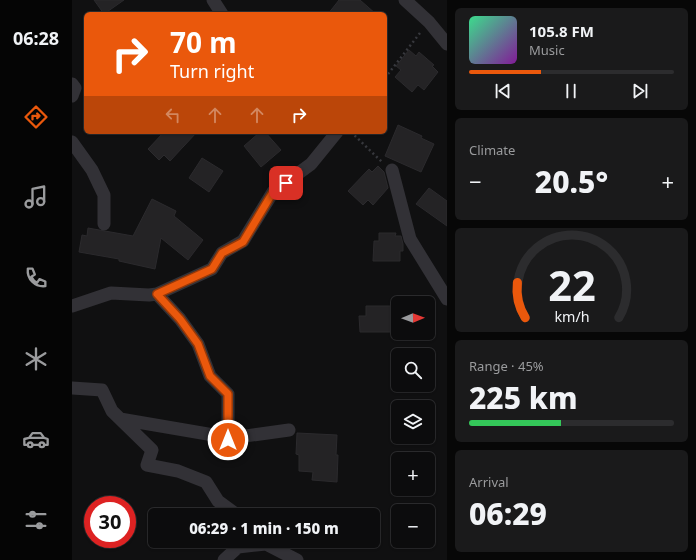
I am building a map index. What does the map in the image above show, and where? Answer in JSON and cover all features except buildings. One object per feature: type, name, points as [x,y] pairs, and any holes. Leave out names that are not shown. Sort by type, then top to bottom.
[{"type":"street","points":[[213,0],[221,12]]},
{"type":"street","points":[[405,0],[429,22],[447,44]]},
{"type":"street","points":[[72,84],[75,88],[72,96]]},
{"type":"street","points":[[72,306],[111,294],[157,294],[212,269],[222,253],[243,242],[273,192],[311,164],[335,134]]},
{"type":"street","points":[[72,142],[92,170],[104,195],[104,224]]},
{"type":"street","points":[[392,170],[410,239],[447,299]]},
{"type":"street","points":[[157,294],[180,319],[198,344],[210,376],[228,394],[228,439]]},
{"type":"street","points":[[72,388],[102,390],[112,411],[152,450],[147,465],[178,472],[206,482],[218,501],[228,508]]},
{"type":"street","points":[[120,419],[228,439],[289,430]]},
{"type":"street","points":[[224,560],[237,548]]},
{"type":"street","points":[[276,548],[297,560]]},
{"type":"path","points":[[387,75],[429,22]]},
{"type":"path","points":[[352,134],[392,170]]},
{"type":"route","points":[[228,440],[228,394],[210,376],[198,344],[180,319],[157,294],[212,269],[222,253],[243,242],[273,192],[286,183]]}]
